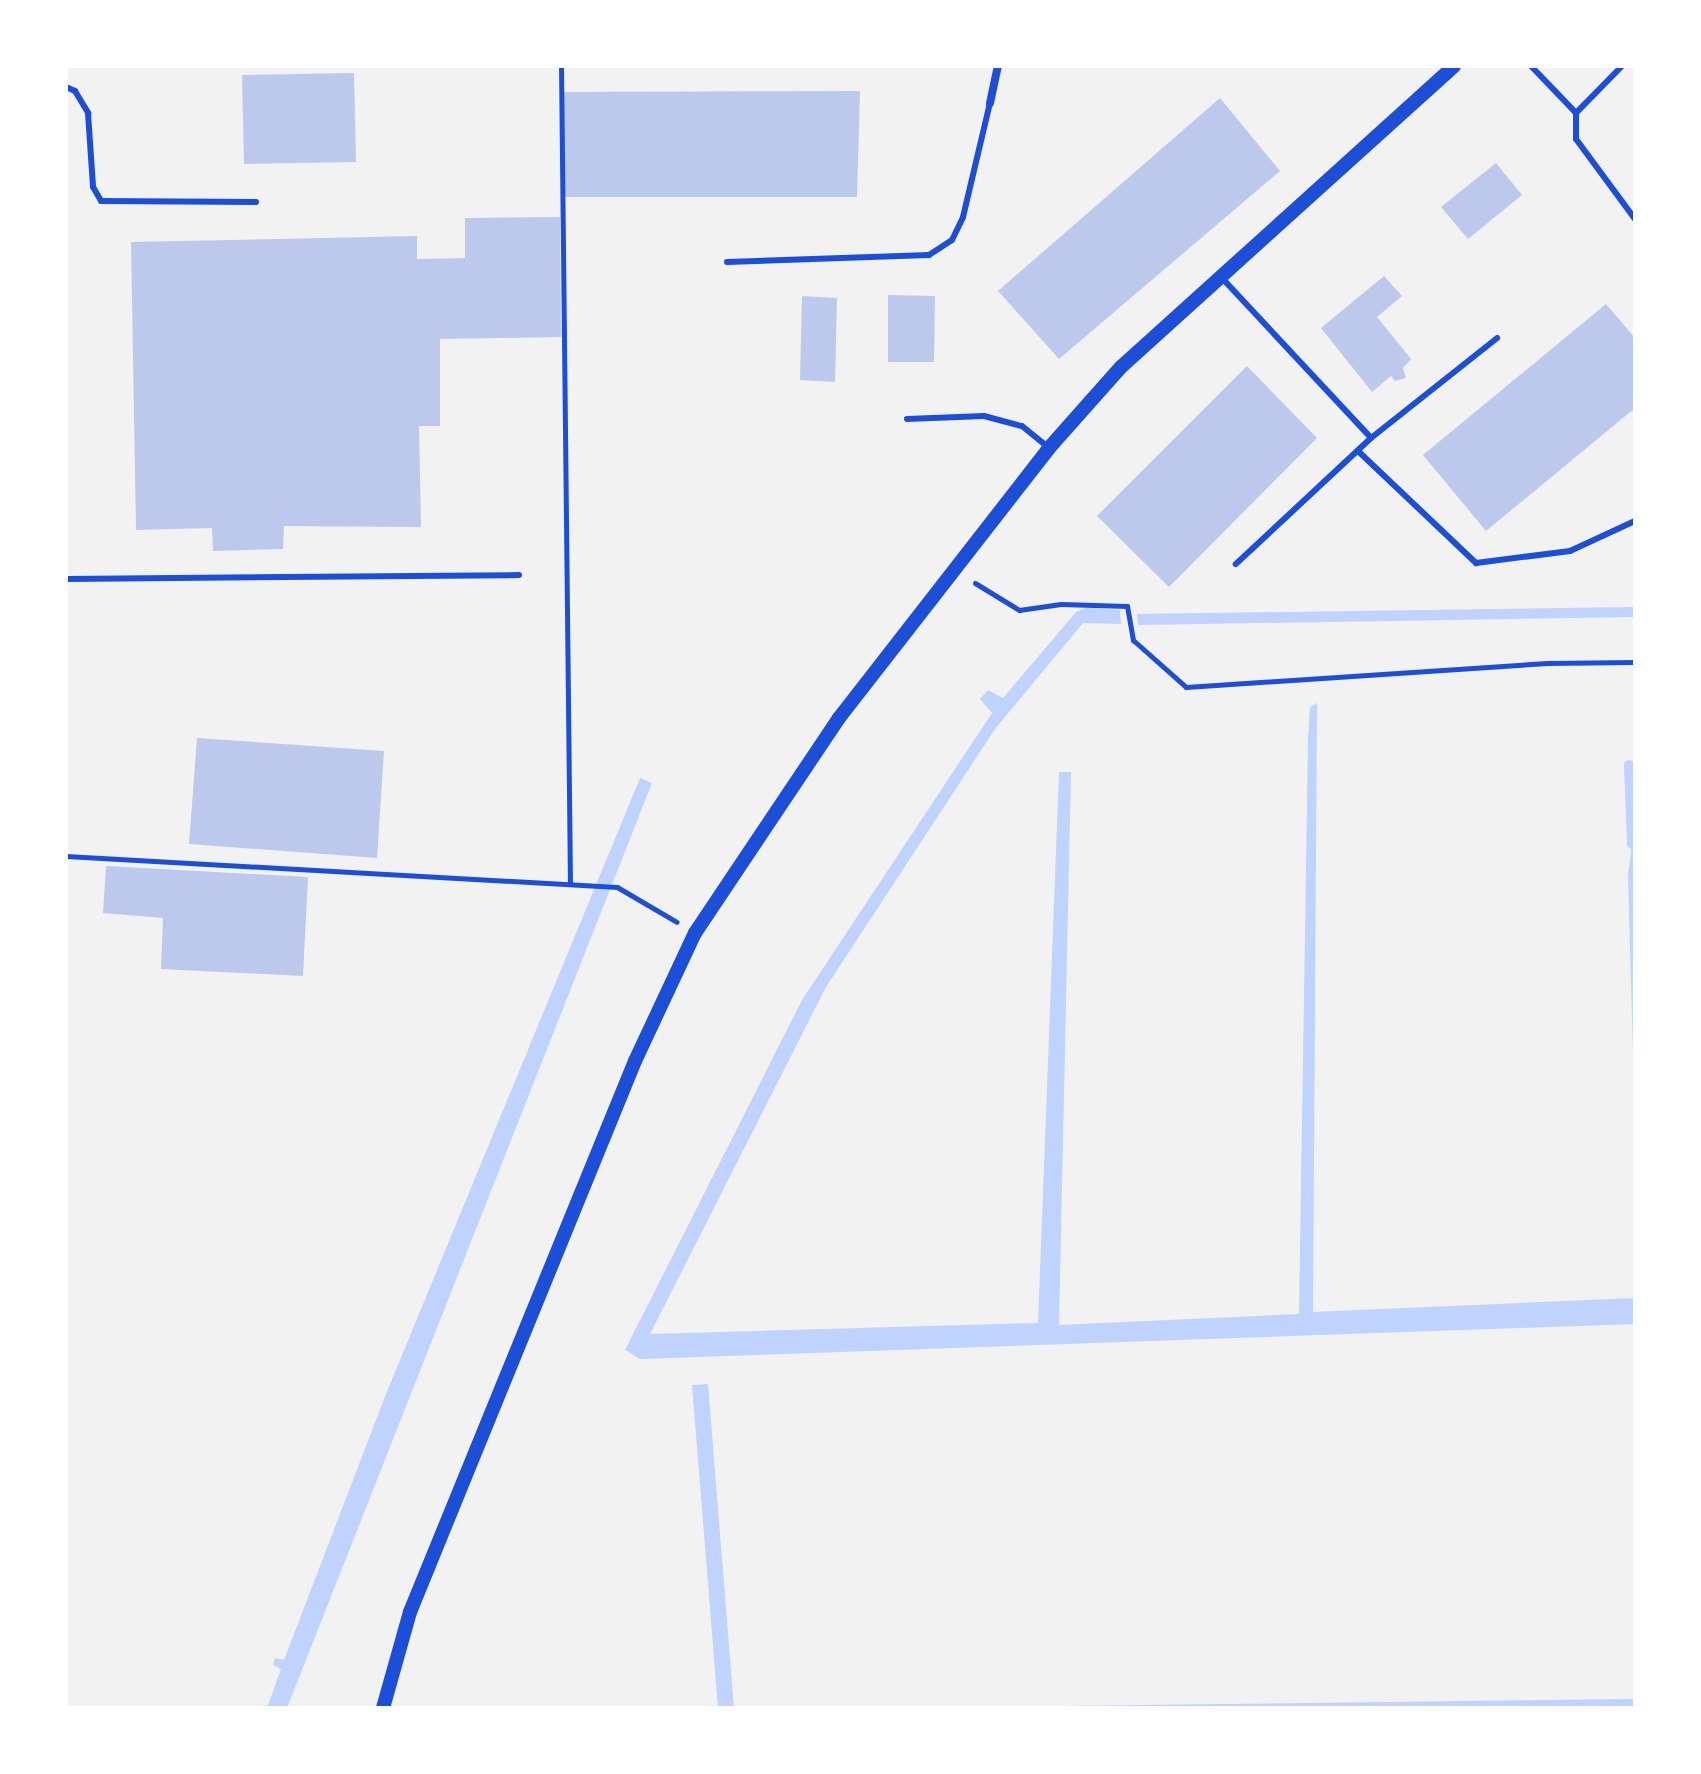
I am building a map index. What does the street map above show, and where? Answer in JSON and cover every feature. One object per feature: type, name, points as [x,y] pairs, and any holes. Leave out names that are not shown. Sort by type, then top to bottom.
[{"type":"street","points":[[990,103],[998,66]]},
{"type":"street","points":[[383,1708],[410,1612],[635,1061],[695,933],[839,718],[1049,448],[1121,367],[1454,66]]},
{"type":"lane","points":[[1531,66],[1576,113],[1576,139],[1635,219]]},
{"type":"lane","points":[[1576,113],[1622,66]]},
{"type":"lane","points":[[66,87],[75,91],[88,113],[93,187],[101,201],[256,202]]},
{"type":"lane","points":[[727,262],[929,255],[952,240],[963,217],[990,103]]},
{"type":"lane","points":[[1221,277],[1371,438]]},
{"type":"lane","points":[[1236,564],[1371,438],[1497,338]]},
{"type":"lane","points":[[907,419],[984,416],[1022,426],[1049,448]]},
{"type":"lane","points":[[1358,451],[1476,563],[1570,551],[1635,521]]},
{"type":"lane","points":[[66,579],[519,575]]},
{"type":"path","points":[[561,66],[570,884]]},
{"type":"path","points":[[953,569],[1019,610],[1061,604],[1127,606],[1133,640],[1186,687],[1547,663],[1635,662]]},
{"type":"path","points":[[66,856],[617,887],[695,933]]},
{"type":"water","points":[[1635,607],[1635,617],[1138,625],[1137,614]]},
{"type":"water","points":[[1086,608],[1120,610],[1121,624],[1083,623],[995,729],[826,987],[650,1334],[1038,1323],[1059,772],[1071,772],[1059,1325],[1299,1314],[1308,739],[1310,707],[1317,703],[1313,1312],[1635,1298],[1635,1324],[640,1359],[625,1350],[802,1000],[992,713],[980,699],[988,690],[1003,698],[1076,612]]},
{"type":"water","points":[[640,778],[652,783],[287,1708],[267,1708],[281,1669],[273,1665],[275,1658],[284,1660],[386,1394]]},
{"type":"water","points":[[1632,844],[1635,859],[1635,1125],[1628,876]]},
{"type":"water","points":[[708,1384],[734,1708],[718,1708],[692,1385]]},
{"type":"water","points":[[1635,1699],[1635,1708],[897,1708]]},
{"type":"building","points":[[354,73],[356,162],[244,164],[242,75]]},
{"type":"building","points":[[860,91],[857,197],[563,197],[563,92]]},
{"type":"building","points":[[1220,98],[1280,171],[1059,359],[998,291]]},
{"type":"building","points":[[1496,163],[1522,195],[1468,239],[1441,207]]},
{"type":"building","points":[[560,217],[561,337],[440,339],[440,426],[419,426],[421,527],[284,526],[283,549],[213,551],[212,528],[136,530],[131,242],[417,236],[417,259],[465,258],[465,218]]},
{"type":"building","points":[[1384,276],[1402,296],[1377,317],[1411,359],[1403,368],[1406,378],[1395,381],[1391,376],[1372,392],[1321,328]]},
{"type":"building","points":[[888,295],[935,296],[934,362],[888,362]]},
{"type":"building","points":[[802,296],[837,298],[835,382],[800,380]]},
{"type":"building","points":[[1606,304],[1635,338],[1635,408],[1486,531],[1423,455]]},
{"type":"building","points":[[1247,366],[1317,438],[1169,587],[1097,516]]},
{"type":"building","points":[[197,738],[384,751],[377,858],[189,844]]},
{"type":"building","points":[[106,866],[308,877],[303,976],[161,969],[163,918],[103,913]]},
{"type":"waterway","points":[[1629,765],[1632,844]]}]
